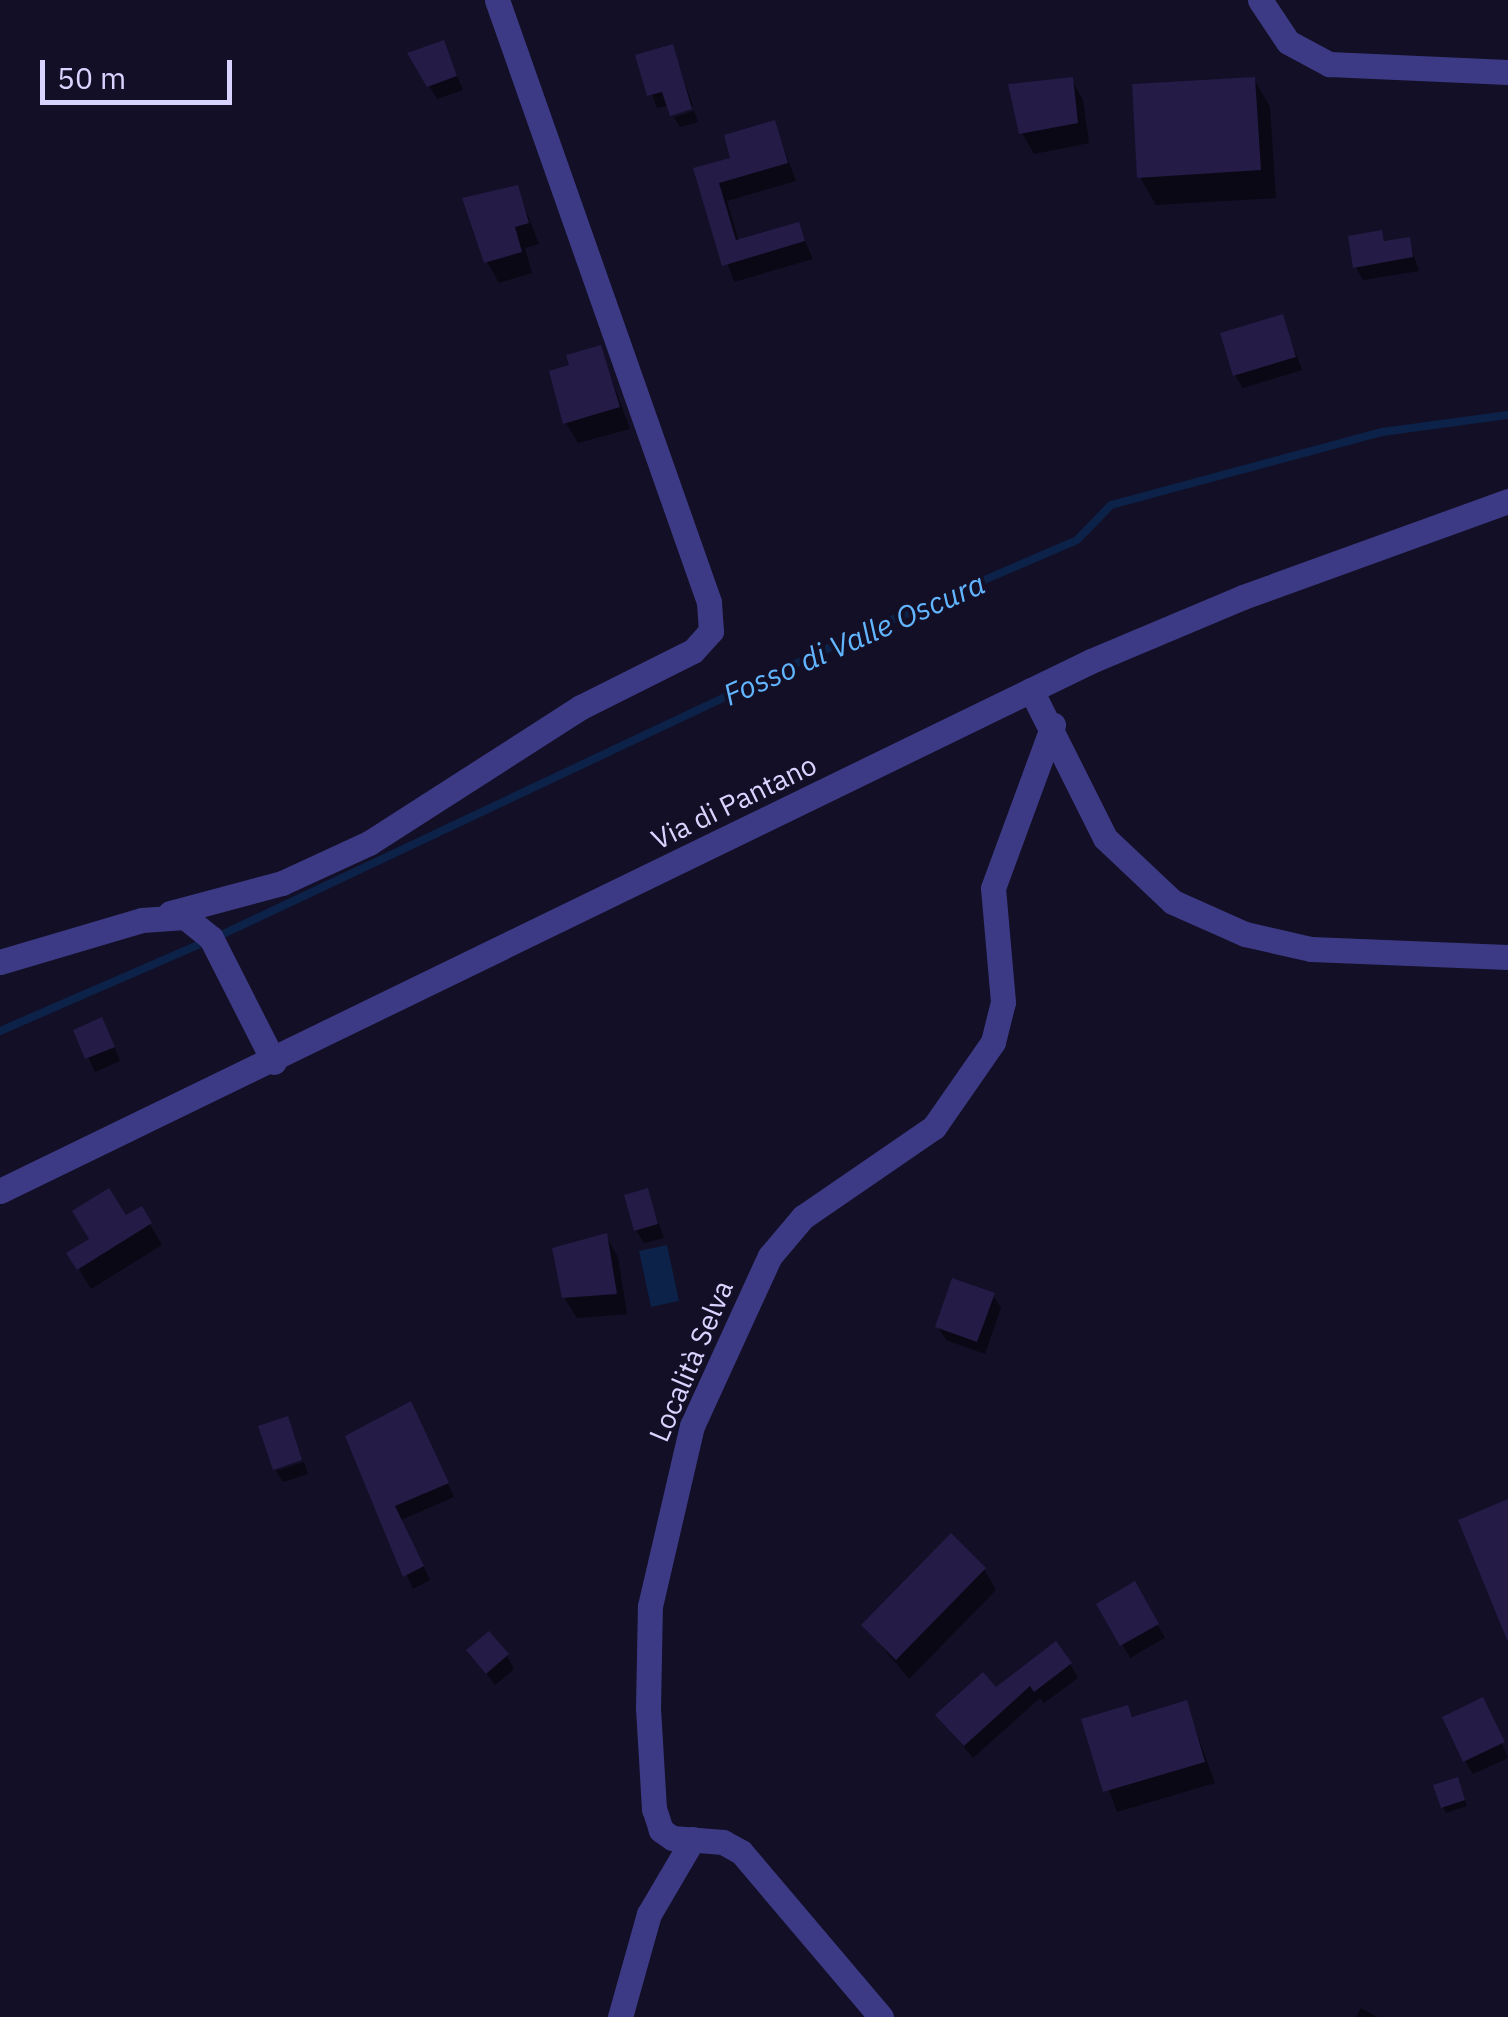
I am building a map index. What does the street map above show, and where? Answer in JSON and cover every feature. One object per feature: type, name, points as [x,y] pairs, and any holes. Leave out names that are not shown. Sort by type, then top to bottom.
[{"type":"street","points":[[0,962],[272,886],[358,849],[463,788],[581,707],[698,647],[710,631],[709,602],[497,0]]},
{"type":"street","points":[[1260,0],[1288,42],[1329,64],[1508,72]]},
{"type":"street","name":"Via di Pantano","points":[[0,1191],[274,1062],[1031,690],[1244,596],[1508,501]]},
{"type":"street","points":[[1031,690],[1053,725],[1105,838],[1146,882],[1186,909],[1245,934],[1310,949],[1508,957]]},
{"type":"street","name":"Località Selva","points":[[881,2017],[740,1852],[723,1842],[666,1834],[655,1816],[647,1687],[656,1571],[687,1442],[727,1343],[786,1234],[924,1136],[988,1054],[1003,1002],[993,888],[1053,725]]},
{"type":"street","points":[[170,913],[198,924],[212,938],[274,1062]]},
{"type":"street","points":[[620,2017],[649,1914],[693,1839]]},
{"type":"water","points":[[667,1245],[679,1301],[651,1307],[639,1251]]},
{"type":"building","points":[[444,40],[457,76],[427,87],[407,53]]},
{"type":"building","points":[[673,44],[692,109],[670,116],[662,92],[647,96],[635,55]]},
{"type":"building","points":[[1073,77],[1078,123],[1019,134],[1008,84]]},
{"type":"building","points":[[1255,77],[1261,170],[1137,178],[1132,84]]},
{"type":"building","points":[[775,120],[788,163],[719,183],[736,240],[799,222],[805,241],[722,266],[693,168],[730,158],[724,135]]},
{"type":"building","points":[[518,185],[529,223],[515,227],[522,252],[484,263],[462,198]]},
{"type":"building","points":[[1382,230],[1384,241],[1410,237],[1413,257],[1353,268],[1348,236]]},
{"type":"building","points":[[1283,314],[1296,357],[1233,376],[1220,333]]},
{"type":"building","points":[[601,345],[620,407],[563,424],[549,371],[569,365],[566,355]]},
{"type":"building","points":[[102,1017],[115,1047],[85,1059],[73,1030]]},
{"type":"building","points":[[109,1188],[126,1215],[142,1206],[152,1223],[77,1270],[66,1253],[89,1239],[72,1211]]},
{"type":"building","points":[[648,1188],[658,1224],[634,1231],[624,1195]]},
{"type":"building","points":[[607,1233],[617,1294],[562,1298],[552,1248]]},
{"type":"building","points":[[952,1278],[995,1293],[977,1342],[935,1327]]},
{"type":"building","points":[[411,1401],[449,1483],[395,1506],[424,1566],[403,1577],[345,1436]]},
{"type":"building","points":[[288,1416],[302,1460],[273,1470],[258,1426]]},
{"type":"building","points":[[1508,1499],[1508,1640],[1507,1640],[1458,1520]]},
{"type":"building","points":[[951,1533],[986,1568],[896,1660],[861,1625]]},
{"type":"building","points":[[1135,1581],[1159,1624],[1120,1646],[1096,1604]]},
{"type":"building","points":[[489,1631],[509,1654],[486,1674],[466,1650]]},
{"type":"building","points":[[1056,1641],[1072,1663],[1034,1692],[1030,1686],[964,1746],[935,1715],[983,1672],[996,1687]]},
{"type":"building","points":[[1483,1697],[1505,1742],[1463,1762],[1442,1717]]},
{"type":"building","points":[[1187,1700],[1205,1762],[1103,1792],[1081,1719],[1128,1705],[1132,1717]]},
{"type":"building","points":[[1458,1777],[1465,1800],[1441,1808],[1433,1785]]},
{"type":"waterway","name":"Fosso di Valle Oscura","points":[[219,936],[852,637],[1077,540],[1111,505],[1382,432],[1508,415]]},
{"type":"waterway","name":"Fosso di Valle Oscura","points":[[0,1031],[205,942]]}]
